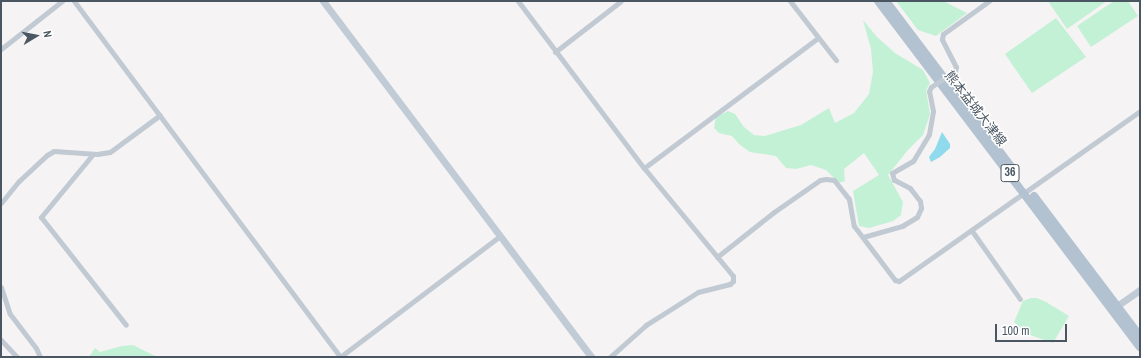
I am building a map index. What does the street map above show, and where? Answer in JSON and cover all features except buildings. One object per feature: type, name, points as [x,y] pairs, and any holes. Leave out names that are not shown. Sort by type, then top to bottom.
[{"type":"main road","name":"熊本益城大津線","points":[[878,1],[1027,191]]},
{"type":"main road","name":"熊本益城大津線","points":[[886,1],[1027,191],[1140,347]]},
{"type":"main road","name":"熊本益城大津線","points":[[1113,309],[1140,336]]},
{"type":"street","points":[[1,49],[62,1]]},
{"type":"street","points":[[74,1],[340,357],[500,236]]},
{"type":"street","points":[[323,1],[591,357]]},
{"type":"street","points":[[518,1],[644,168],[732,276],[733,281],[730,284],[698,292],[670,309],[646,325],[610,357]]},
{"type":"street","points":[[555,52],[621,1]]},
{"type":"street","points":[[790,1],[836,60]]},
{"type":"street","points":[[863,237],[905,224],[917,217],[920,201],[910,188],[894,180],[892,173],[913,162],[929,134],[934,111],[929,91],[931,87],[955,71],[956,67],[942,39],[943,34],[989,1]]},
{"type":"street","points":[[644,168],[818,38]]},
{"type":"street","points":[[717,257],[774,212],[820,180],[826,178],[834,180],[849,199],[854,226],[895,280],[899,281],[972,231],[1140,111]]},
{"type":"street","points":[[1,203],[18,181],[47,155],[54,151],[93,154],[110,152],[160,115]]},
{"type":"street","points":[[93,154],[41,217],[126,325]]},
{"type":"street","points":[[972,231],[1020,299]]},
{"type":"street","points":[[1,287],[10,314],[36,348],[40,357]]},
{"type":"street","points":[[1113,309],[1140,290]]},
{"type":"street","points":[[1,340],[18,357]]},
{"type":"green space","points":[[896,1],[943,1],[967,13],[936,36],[918,30]]},
{"type":"green space","points":[[1048,1],[1107,1],[1067,29]]},
{"type":"green space","points":[[1114,1],[1128,1],[1138,16],[1091,47],[1077,26]]},
{"type":"green space","points":[[1056,18],[1086,57],[1032,93],[1005,54]]},
{"type":"green space","points":[[863,20],[877,37],[895,53],[923,70],[930,83],[926,90],[930,114],[923,135],[907,151],[888,175],[903,202],[901,215],[893,221],[869,228],[859,226],[853,191],[879,175],[864,153],[844,169],[845,181],[839,183],[826,170],[811,165],[796,169],[786,168],[776,156],[750,152],[740,145],[732,136],[719,133],[714,128],[716,117],[728,111],[735,114],[744,127],[754,135],[765,136],[801,125],[829,108],[835,123],[854,113],[869,94],[873,72],[871,49]]},
{"type":"green space","points":[[1031,298],[1037,298],[1046,302],[1069,316],[1053,343],[1030,335],[1014,322],[1023,301]]},
{"type":"green space","points":[[133,345],[157,357],[89,357],[95,348],[100,352],[122,346]]},
{"type":"water","points":[[942,132],[950,144],[950,148],[940,157],[931,162],[929,157],[935,149]]}]
